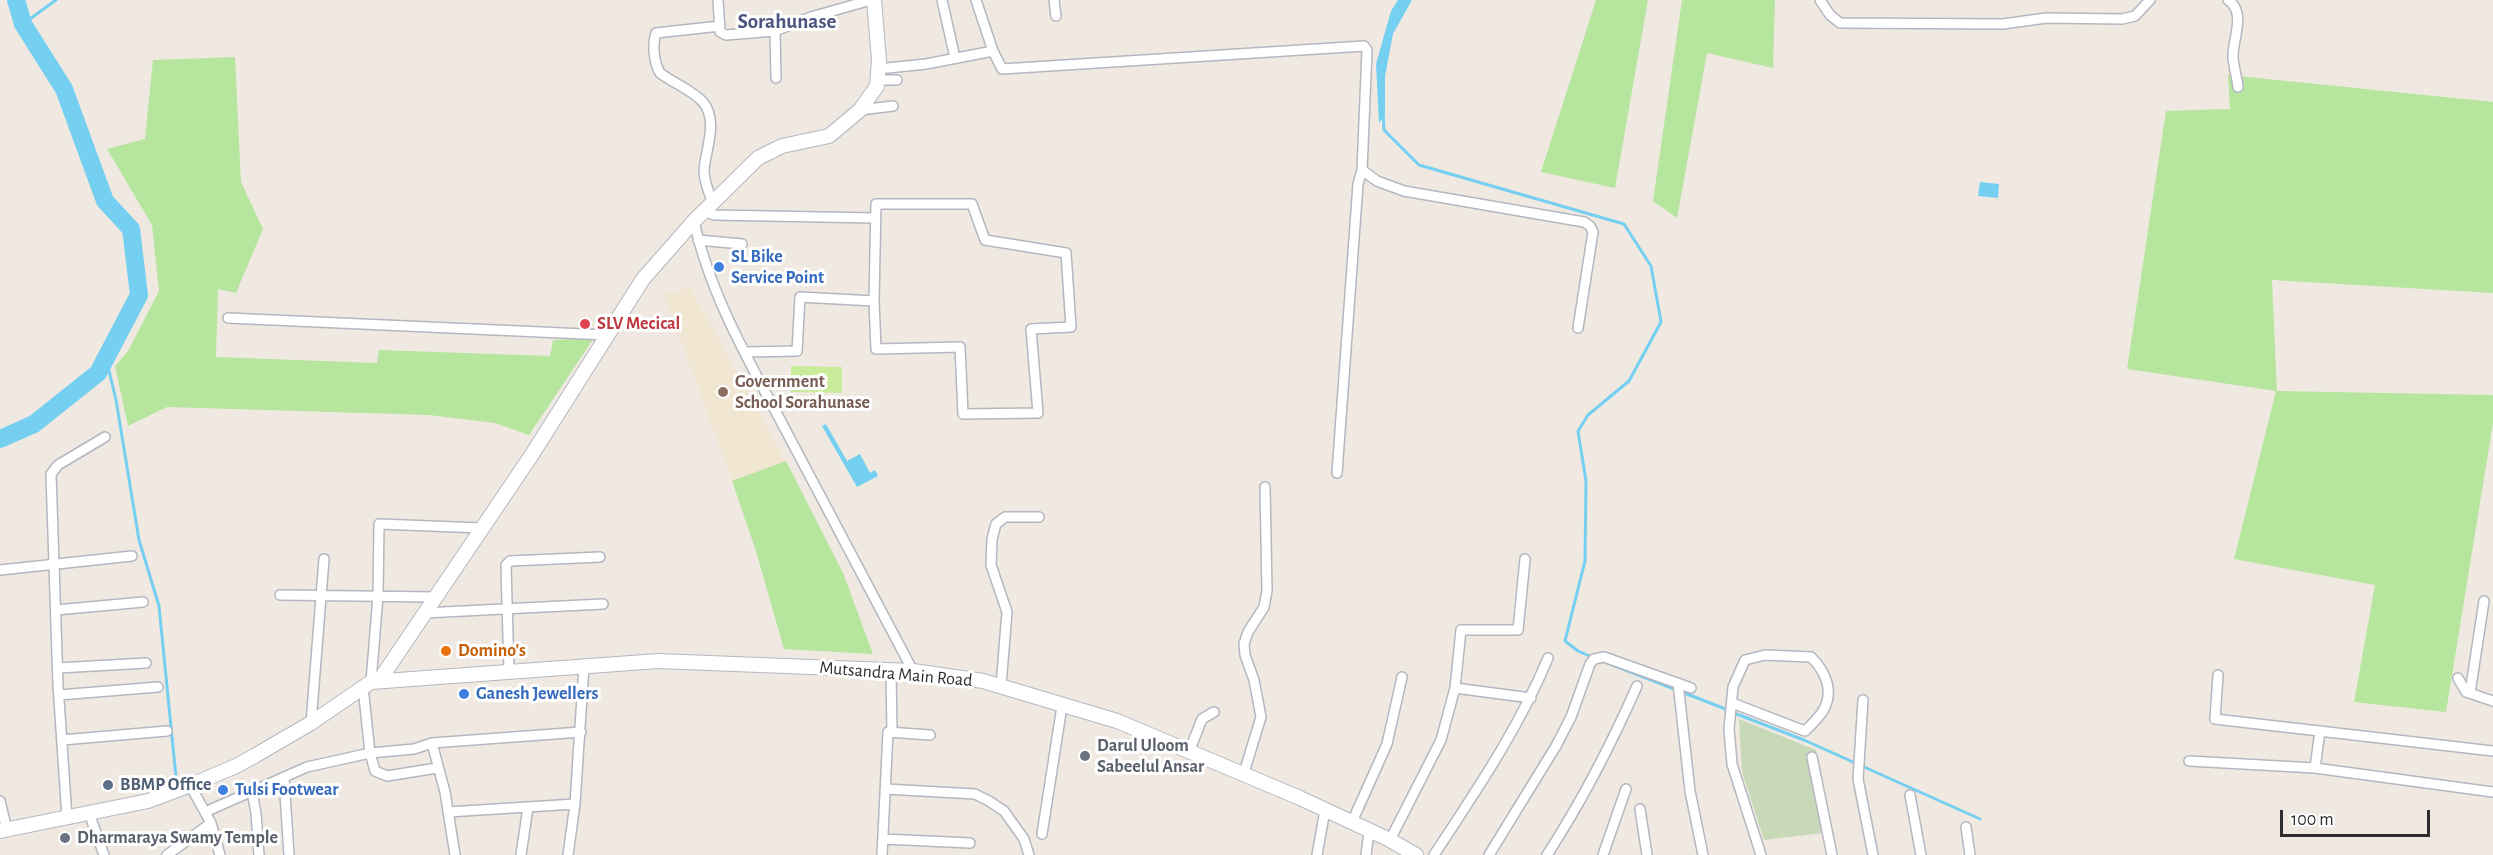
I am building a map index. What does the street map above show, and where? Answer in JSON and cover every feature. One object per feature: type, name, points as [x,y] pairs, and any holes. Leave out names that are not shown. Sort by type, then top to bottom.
[{"type":"street","points":[[0,801],[3,831],[148,801],[236,766],[371,684],[424,613],[531,456],[643,279],[694,221],[742,172],[768,152],[782,146],[829,136],[860,110],[877,86],[872,0],[811,16],[775,31],[726,35],[720,32],[718,0]]},
{"type":"street","points":[[942,0],[955,58]]},
{"type":"street","points":[[976,0],[993,51],[1002,69],[1359,44],[1364,46],[1366,50],[1362,170],[1358,184],[1337,473]]},
{"type":"street","points":[[1054,0],[1056,16]]},
{"type":"street","points":[[1820,0],[1830,15],[1840,23],[1992,24],[2046,18],[2122,19],[2136,16],[2150,0]]},
{"type":"street","points":[[2228,0],[2234,4],[2238,14],[2233,57],[2238,87]]},
{"type":"street","points":[[720,26],[656,33],[654,41],[657,67],[660,73],[698,98],[704,103],[708,113],[710,138],[704,171],[709,207],[714,215],[874,218]]},
{"type":"street","points":[[775,31],[776,78]]},
{"type":"street","points":[[878,74],[993,51]]},
{"type":"street","points":[[878,74],[897,80]]},
{"type":"street","points":[[860,110],[893,106]]},
{"type":"street","points":[[1362,170],[1377,181],[1404,191],[1584,222],[1590,226],[1593,232],[1578,328]]},
{"type":"street","points":[[876,204],[972,204],[985,240],[1066,253],[1071,327],[1031,329],[1038,413],[963,414],[960,347],[876,349],[874,218],[876,204]]},
{"type":"street","points":[[694,221],[710,275],[745,352],[913,671]]},
{"type":"street","points":[[698,240],[742,244]]},
{"type":"street","points":[[745,352],[797,351],[800,297],[874,301]]},
{"type":"street","points":[[228,318],[607,335]]},
{"type":"street","points":[[67,818],[59,695],[51,474],[58,465],[105,437]]},
{"type":"street","points":[[1243,776],[1261,717],[1244,644],[1248,632],[1264,607],[1267,591],[1265,487]]},
{"type":"street","points":[[1001,686],[1007,612],[991,565],[992,539],[996,524],[1005,517],[1039,517]]},
{"type":"street","points":[[437,768],[387,776],[375,771],[370,753],[371,684],[378,596],[379,524],[481,528]]},
{"type":"street","points":[[0,570],[132,556]]},
{"type":"street","points":[[510,672],[506,570],[510,561],[600,557]]},
{"type":"street","points":[[1390,840],[1432,762],[1441,740],[1455,688],[1461,630],[1518,630],[1525,559]]},
{"type":"street","points":[[310,723],[324,560]]},
{"type":"street","points":[[280,595],[435,597]]},
{"type":"street","points":[[2470,693],[2484,601]]},
{"type":"street","points":[[56,610],[143,602]]},
{"type":"street","points":[[424,613],[603,604]]},
{"type":"street","points":[[1732,703],[1805,731],[1824,709],[1829,687],[1822,668],[1811,657],[1765,655],[1745,660],[1733,687],[1729,729],[1732,764],[1761,855]]},
{"type":"street","points":[[1489,855],[1556,746],[1571,717],[1590,664],[1594,659],[1604,657],[1691,688]]},
{"type":"street","points":[[1434,855],[1481,783],[1531,698],[1548,658]]},
{"type":"street","name":"Mutsandra Main Road","points":[[371,684],[658,661],[913,671],[1001,686],[1117,721],[1352,822],[1413,854]]},
{"type":"street","points":[[58,668],[146,663]]},
{"type":"street","points":[[568,855],[575,804],[584,666]]},
{"type":"street","points":[[891,671],[892,732]]},
{"type":"street","points":[[2218,675],[2215,719],[2493,751]]},
{"type":"street","points":[[1352,822],[1387,744],[1402,676]]},
{"type":"street","points":[[2458,678],[2466,692],[2493,701]]},
{"type":"street","points":[[1678,682],[1690,791],[1703,855]]},
{"type":"street","points":[[1547,855],[1580,803],[1617,732],[1637,686]]},
{"type":"street","points":[[59,695],[158,687]]},
{"type":"street","points":[[1455,688],[1531,698]]},
{"type":"street","points":[[1863,700],[1858,779],[1873,855]]},
{"type":"street","points":[[1042,834],[1062,706]]},
{"type":"street","points":[[1189,752],[1202,719],[1214,712]]},
{"type":"street","points":[[62,740],[167,731]]},
{"type":"street","points":[[2315,768],[2320,731]]},
{"type":"street","points":[[205,812],[308,767],[370,753],[414,749],[432,743],[581,732]]},
{"type":"street","points":[[882,855],[888,732],[930,735]]},
{"type":"street","points":[[432,743],[455,855]]},
{"type":"street","points":[[1812,757],[1832,855]]},
{"type":"street","points":[[2189,761],[2315,768],[2493,792]]},
{"type":"street","points":[[284,778],[289,855]]},
{"type":"street","points":[[190,785],[211,823],[220,855]]},
{"type":"street","points":[[886,789],[975,794],[1004,811],[1024,839],[1029,855]]},
{"type":"street","points":[[1603,855],[1626,789]]},
{"type":"street","points":[[252,792],[259,855]]},
{"type":"street","points":[[1910,795],[1921,855]]},
{"type":"street","points":[[448,812],[575,804]]},
{"type":"street","points":[[521,855],[528,807]]},
{"type":"street","points":[[1640,809],[1647,855]]},
{"type":"street","points":[[1317,855],[1325,810]]},
{"type":"street","points":[[89,813],[104,855]]},
{"type":"street","points":[[167,855],[211,823]]},
{"type":"street","points":[[1966,827],[1970,855]]},
{"type":"street","points":[[1366,855],[1369,832]]},
{"type":"street","points":[[883,839],[970,843]]},
{"type":"shaded area","name":"Government School Sorahunase","points":[[690,287],[786,461],[732,481],[664,295]]},
{"type":"green space","points":[[1596,0],[1648,0],[1615,188],[1541,172]]},
{"type":"green space","points":[[1682,0],[1775,0],[1773,68],[1707,53],[1677,218],[1653,201]]},
{"type":"green space","points":[[235,57],[241,182],[263,229],[236,293],[218,289],[216,357],[377,363],[379,350],[550,356],[553,340],[594,338],[529,435],[495,423],[429,415],[167,407],[128,426],[115,366],[128,351],[159,291],[152,225],[107,149],[145,139],[153,60]]},
{"type":"green space","points":[[2228,75],[2493,102],[2493,293],[2272,280],[2277,391],[2493,395],[2493,423],[2446,712],[2354,702],[2375,585],[2234,559],[2276,391],[2127,369],[2166,111],[2230,109]]},
{"type":"green space","points":[[791,366],[842,367],[842,393],[791,392]]},
{"type":"green space","points":[[786,461],[843,573],[873,654],[784,649],[756,551],[732,481]]},
{"type":"green space","points":[[1739,719],[1816,750],[1831,832],[1764,840],[1742,772]]},
{"type":"water","points":[[1398,0],[1412,0],[1393,34],[1385,76],[1385,115],[1379,123],[1376,64],[1391,11]]},
{"type":"water","points":[[1980,182],[1999,184],[1998,198],[1978,196]]},
{"type":"water","points":[[826,424],[847,461],[860,454],[870,473],[875,470],[878,476],[857,487],[822,426]]},
{"type":"waterway","points":[[0,439],[34,424],[98,373],[139,295],[131,229],[105,201],[64,89],[23,24],[16,0]]},
{"type":"waterway","points":[[23,24],[56,0]]},
{"type":"waterway","points":[[1383,113],[1384,130],[1419,165],[1624,224],[1651,266],[1661,322],[1629,381],[1588,415],[1578,431],[1586,481],[1585,561],[1565,641],[1578,651],[1594,658]]},
{"type":"waterway","points":[[106,358],[116,400],[139,540],[159,606],[176,777]]},
{"type":"waterway","points":[[1605,662],[1728,710]]},
{"type":"waterway","points":[[1734,713],[1804,740],[1980,819]]},
{"type":"place","name":"SL Bike Service Point","points":[[719,267]]},
{"type":"place","name":"SLV Mecical","points":[[585,324]]},
{"type":"place","name":"Government School Sorahunase","points":[[723,392]]},
{"type":"place","name":"Domino's","points":[[446,651]]},
{"type":"place","name":"Ganesh Jewellers","points":[[464,694]]},
{"type":"place","name":"Darul Uloom Sabeelul Ansar","points":[[1085,756]]},
{"type":"place","name":"BBMP Office","points":[[108,785]]},
{"type":"place","name":"Tulsi Footwear","points":[[223,790]]},
{"type":"place","name":"Dharmaraya Swamy Temple","points":[[65,838]]},
{"type":"district","name":"Sorahunase","points":[[787,22]]}]
